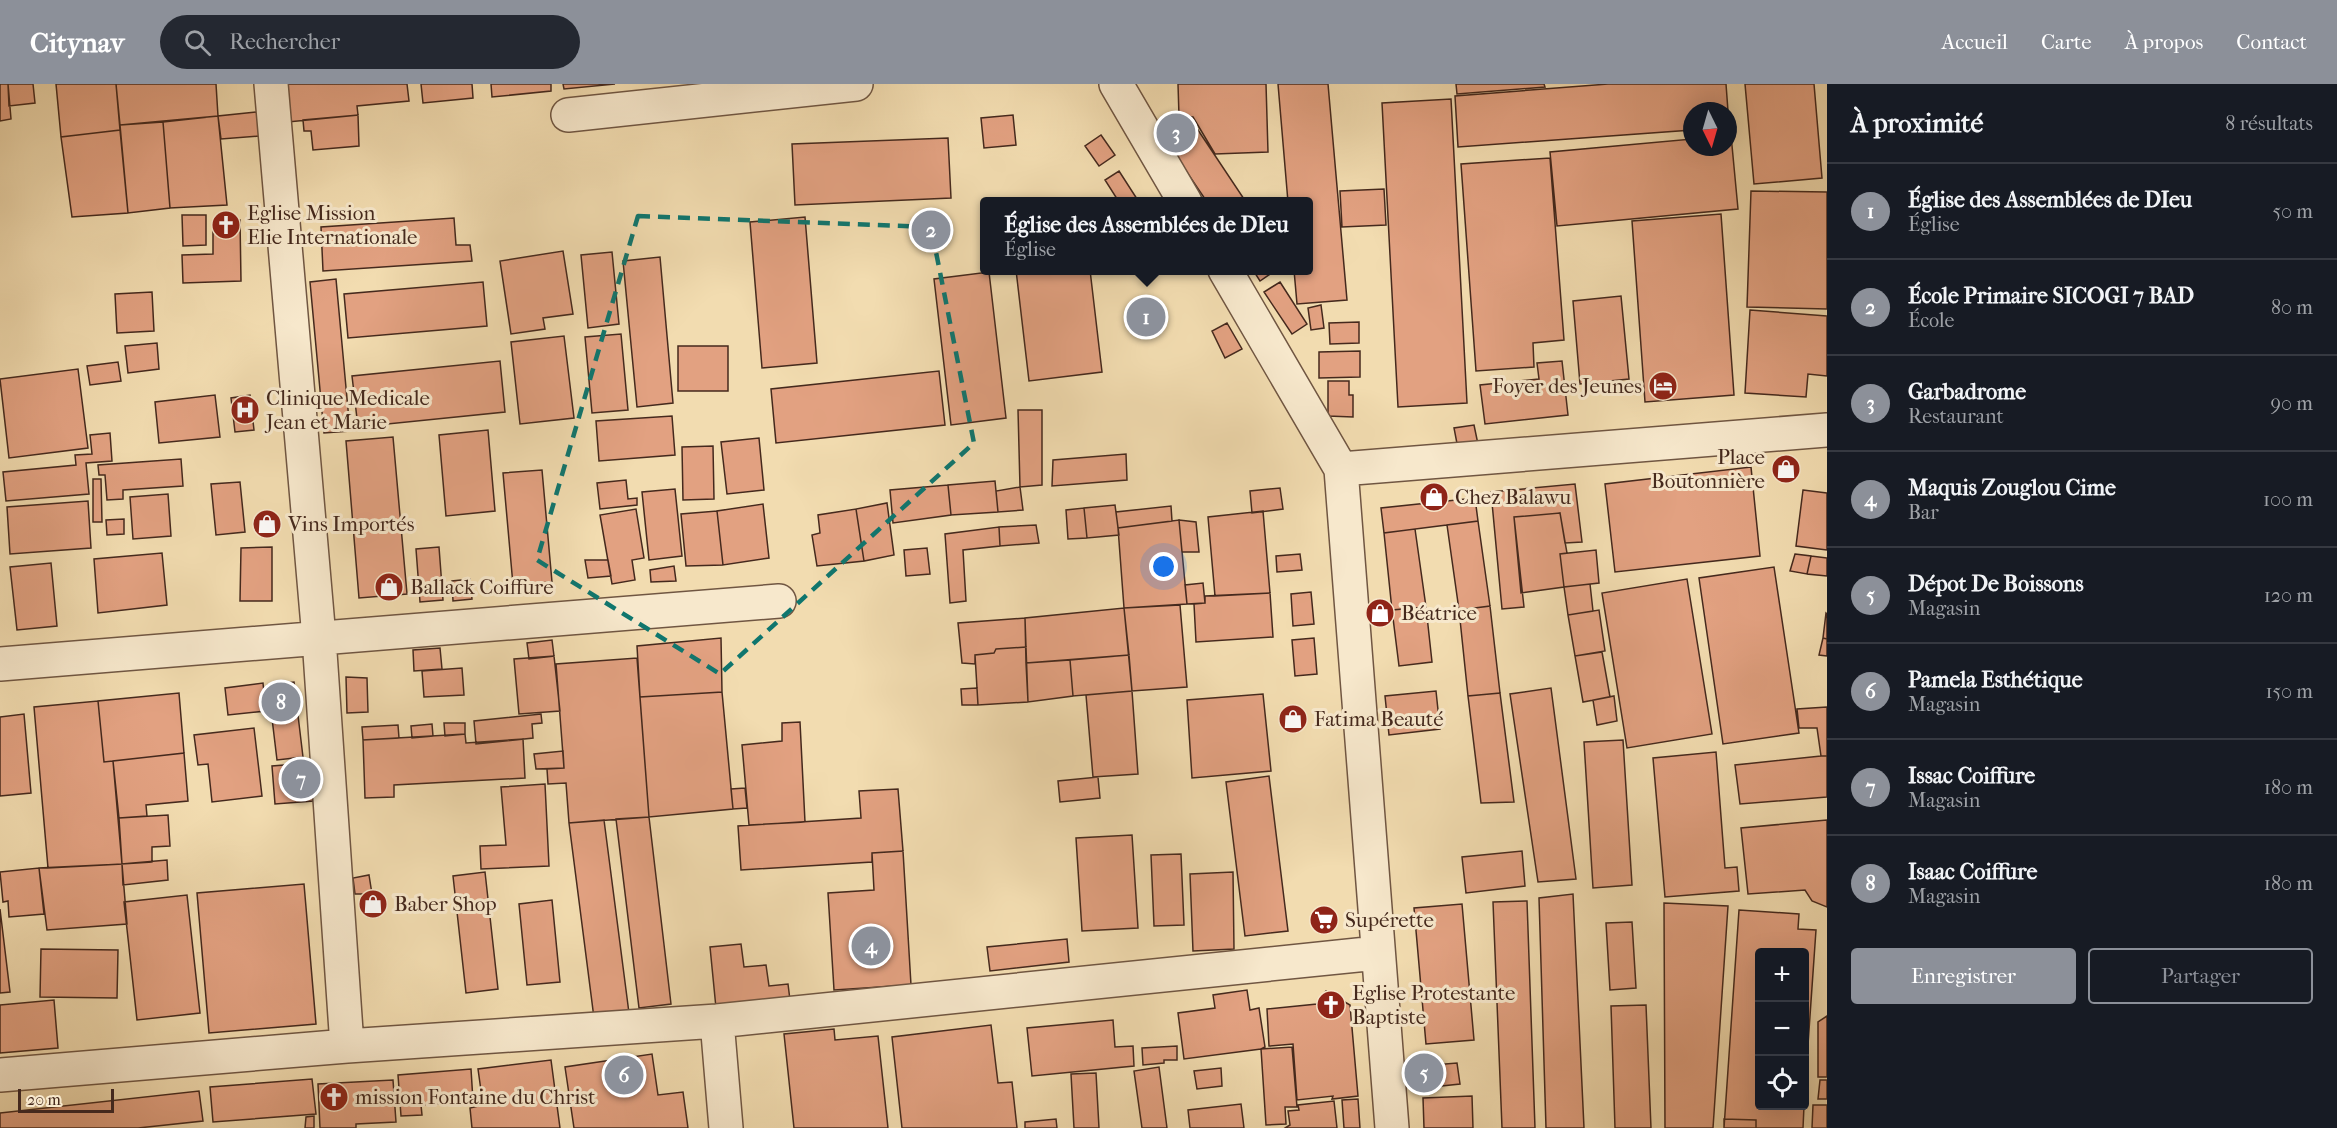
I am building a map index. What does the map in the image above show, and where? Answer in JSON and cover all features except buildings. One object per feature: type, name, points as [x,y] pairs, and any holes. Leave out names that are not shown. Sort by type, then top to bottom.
[{"type":"street","points":[[271,84],[319,638],[347,1046]]},
{"type":"street","points":[[568,115],[856,84]]},
{"type":"street","points":[[1116,84],[1183,197]]},
{"type":"street","points":[[1228,275],[1341,470],[1392,1128]]},
{"type":"street","points":[[1341,470],[1827,430]]},
{"type":"street","points":[[0,664],[779,601]]},
{"type":"street","points":[[0,1076],[347,1046],[717,1021],[1377,952]]},
{"type":"street","points":[[717,1021],[726,1128]]},
{"type":"highlighted area","points":[[638,216],[931,227],[974,443],[720,674],[537,560]]},
{"type":"place","name":"Garbadrome","points":[[1176,133]]},
{"type":"place","name":"Eglise Mission Elie Internationale","points":[[226,225]]},
{"type":"place","name":"École Primaire SICOGI 7 BAD","points":[[931,230]]},
{"type":"place","name":"Église des Assemblées de DIeu","points":[[1146,317]]},
{"type":"place","name":"Foyer des Jeunes","points":[[1663,386]]},
{"type":"place","name":"Clinique Medicale Jean et Marie","points":[[245,410]]},
{"type":"place","name":"Place Boutonnière","points":[[1786,469]]},
{"type":"place","name":"Chez Balawu","points":[[1434,497]]},
{"type":"place","name":"Vins Importés","points":[[267,524]]},
{"type":"place","name":"Ballack Coiffure","points":[[389,587]]},
{"type":"place","name":"Béatrice","points":[[1380,613]]},
{"type":"place","name":"Isaac Coiffure","points":[[281,702]]},
{"type":"place","name":"Fatima Beauté","points":[[1293,719]]},
{"type":"place","name":"Issac Coiffure","points":[[301,779]]},
{"type":"place","name":"Baber Shop","points":[[373,904]]},
{"type":"place","name":"Supérette","points":[[1324,920]]},
{"type":"place","name":"Maquis Zouglou Cime","points":[[871,946]]},
{"type":"place","name":"Eglise Protestante Baptiste","points":[[1331,1005]]},
{"type":"place","name":"Dépot De Boissons","points":[[1424,1073]]},
{"type":"place","name":"Pamela Esthétique","points":[[624,1075]]},
{"type":"place","name":"mission Fontaine du Christ","points":[[334,1097]]}]
